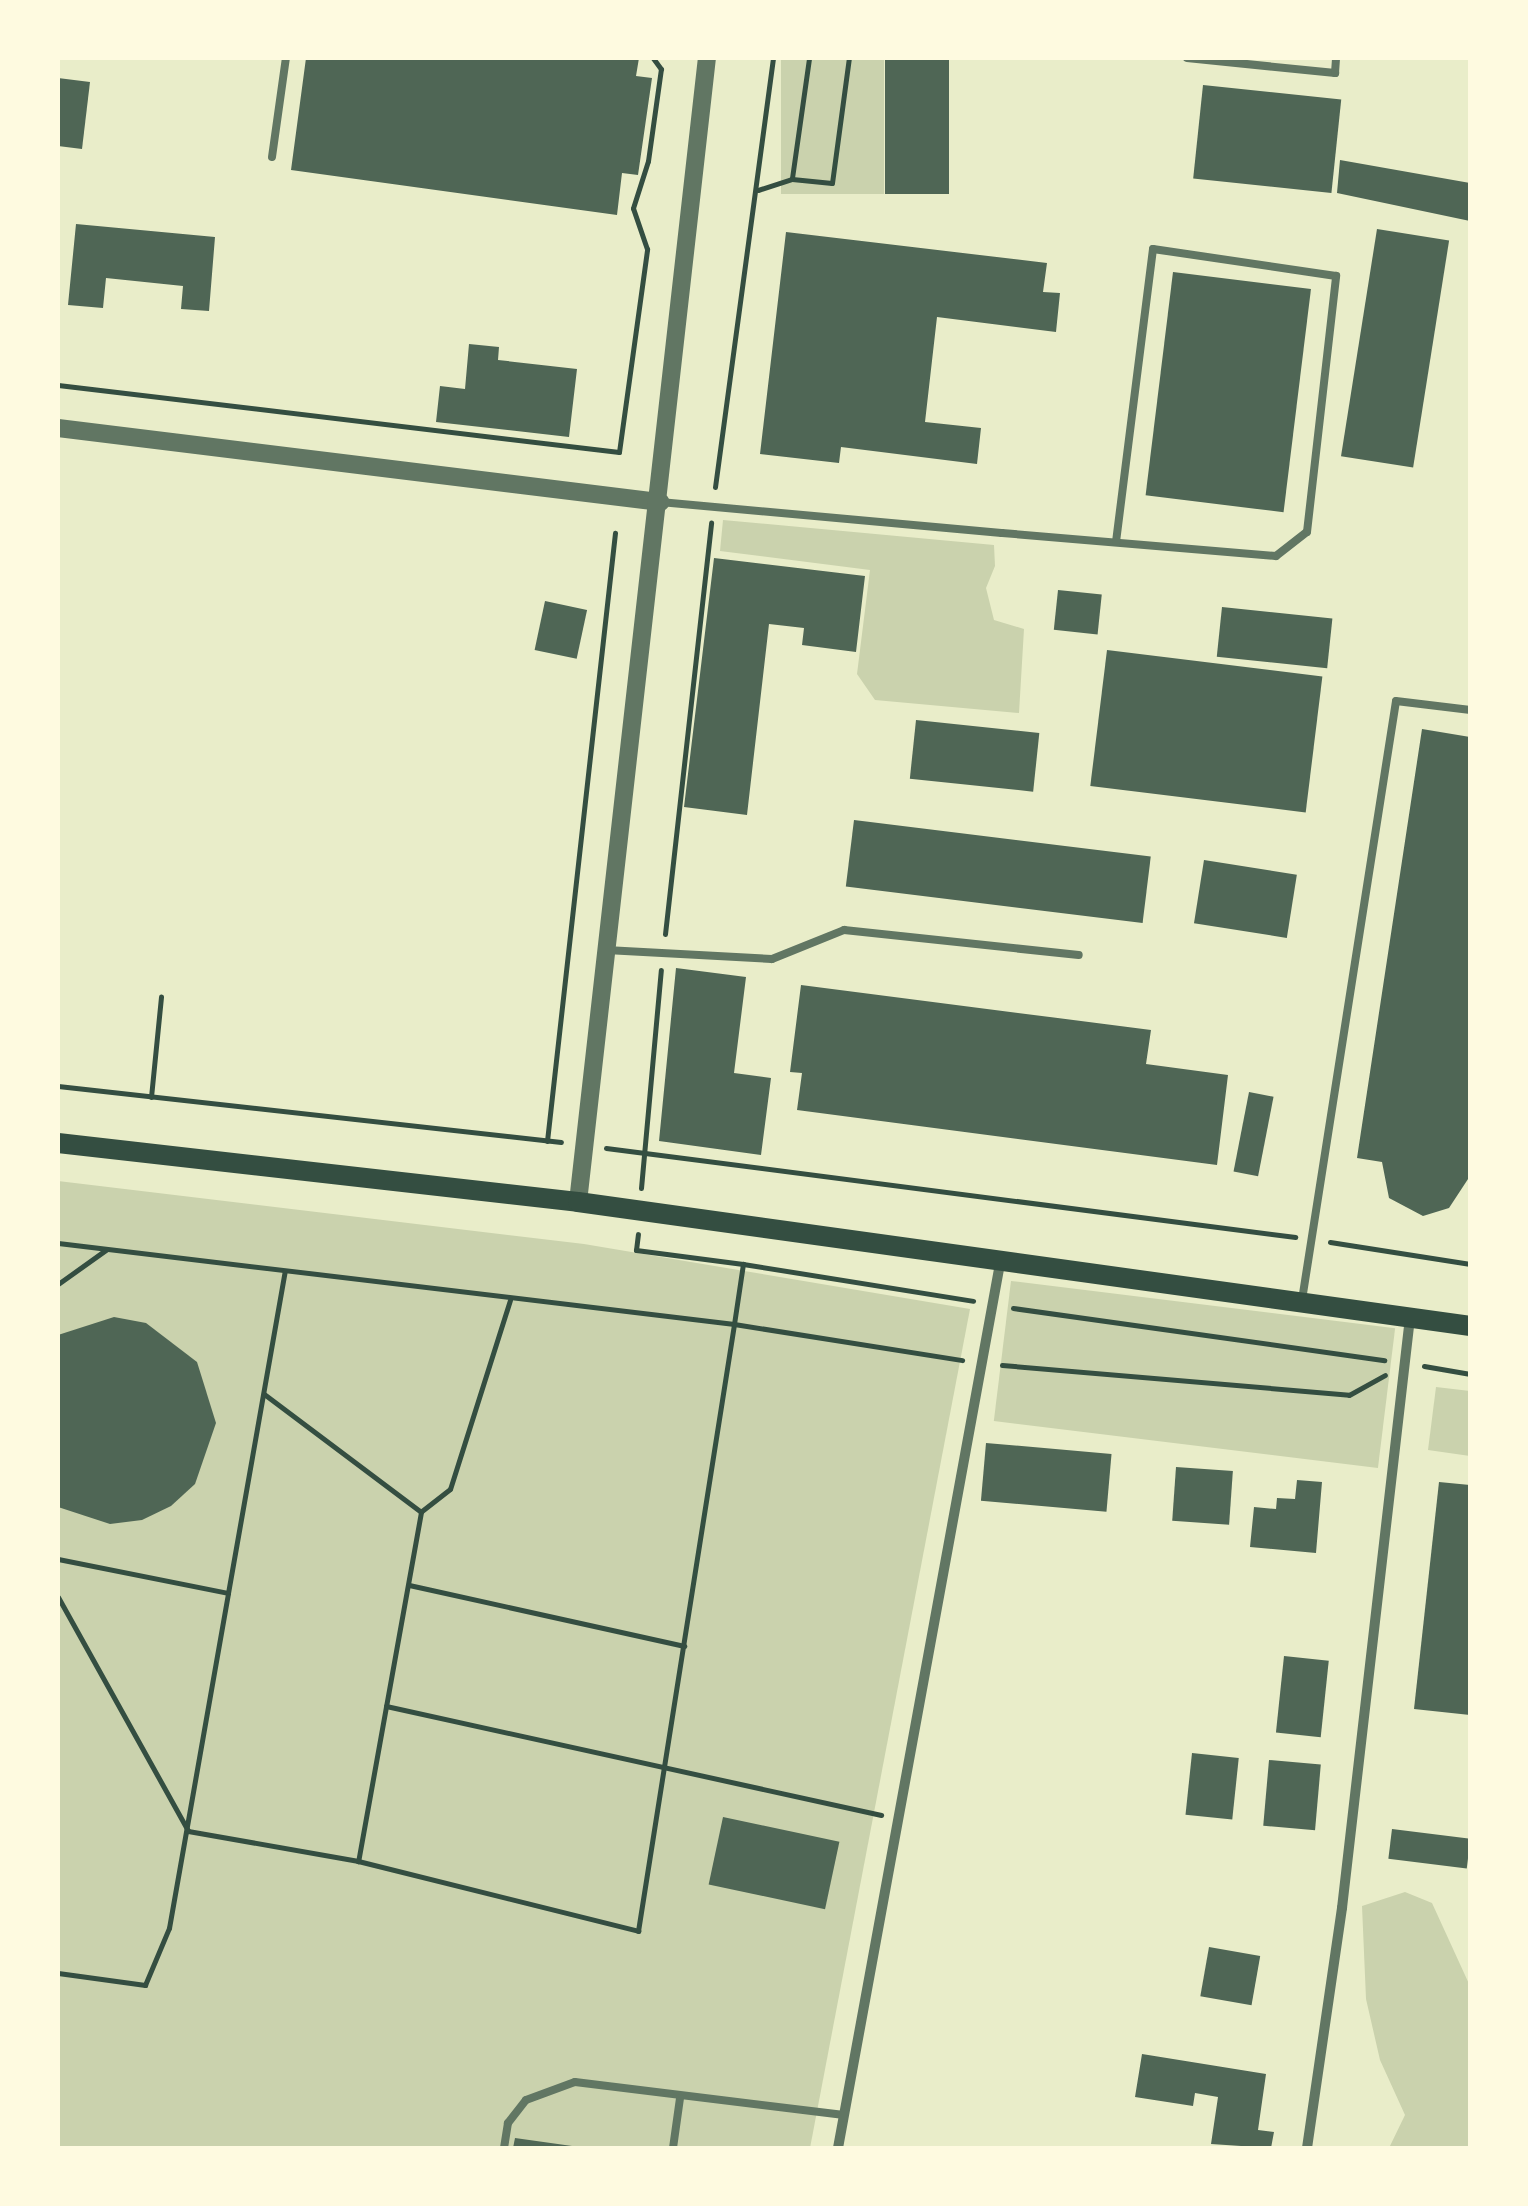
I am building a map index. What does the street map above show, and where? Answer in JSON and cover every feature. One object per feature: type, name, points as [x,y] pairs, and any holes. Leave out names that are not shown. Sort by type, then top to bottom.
[{"type":"main road","points":[[58,1143],[578,1202],[1001,1257],[1470,1326]]},
{"type":"street","points":[[578,1202],[603,950],[660,502],[707,58]]},
{"type":"street","points":[[58,428],[660,502]]},
{"type":"street","points":[[838,2148],[986,1363],[1001,1257]]},
{"type":"street","points":[[1307,2148],[1410,1318]]},
{"type":"lane","points":[[272,156],[286,58]]},
{"type":"lane","points":[[1187,58],[1334,73],[1336,58]]},
{"type":"lane","points":[[660,502],[713,507],[1276,556],[1306,532],[1336,276],[1153,250],[1116,542]]},
{"type":"lane","points":[[1302,1300],[1396,701],[1470,710]]},
{"type":"lane","points":[[603,950],[772,960],[844,930],[1079,955]]},
{"type":"lane","points":[[504,2148],[508,2123],[526,2100],[550,2086],[575,2082],[680,2098],[844,2115]]},
{"type":"lane","points":[[673,2148],[680,2098]]},
{"type":"path","points":[[58,385],[619,452],[647,249],[633,208],[648,161],[661,69],[653,58]]},
{"type":"path","points":[[773,58],[713,507],[662,953],[636,1250],[1470,1374]]},
{"type":"path","points":[[792,179],[809,58]]},
{"type":"path","points":[[758,190],[792,179],[832,183],[849,58]]},
{"type":"path","points":[[547,1141],[615,533]]},
{"type":"path","points":[[151,1097],[161,996]]},
{"type":"path","points":[[58,1086],[583,1145],[1311,1239],[1470,1264]]},
{"type":"path","points":[[58,1243],[734,1324],[986,1363],[1349,1395],[1405,1363]]},
{"type":"path","points":[[58,1284],[107,1249]]},
{"type":"path","points":[[188,1830],[358,1861],[638,1931],[743,1264]]},
{"type":"path","points":[[58,1974],[145,1984],[169,1928],[285,1271]]},
{"type":"path","points":[[358,1861],[421,1512],[450,1489],[510,1300]]},
{"type":"path","points":[[264,1393],[421,1512]]},
{"type":"path","points":[[58,1559],[228,1594]]},
{"type":"path","points":[[408,1585],[684,1646]]},
{"type":"path","points":[[58,1596],[188,1830]]},
{"type":"path","points":[[386,1706],[900,1819]]},
{"type":"green space","points":[[781,58],[884,58],[884,194],[781,194]]},
{"type":"green space","points":[[723,520],[994,545],[995,566],[986,588],[994,620],[1024,629],[1019,713],[875,700],[857,674],[870,570],[720,551]]},
{"type":"green space","points":[[58,1181],[584,1244],[970,1309],[810,2148],[58,2148]]},
{"type":"green space","points":[[1011,1281],[1395,1328],[1378,1468],[994,1421]]},
{"type":"green space","points":[[1436,1387],[1470,1391],[1470,1456],[1428,1450]]},
{"type":"green space","points":[[1405,1892],[1432,1903],[1470,1986],[1470,2148],[1389,2148],[1405,2115],[1380,2060],[1366,1999],[1362,1906]]},
{"type":"building","points":[[306,58],[639,58],[636,76],[652,78],[638,175],[622,173],[617,215],[291,170]]},
{"type":"building","points":[[885,58],[949,58],[949,194],[885,194]]},
{"type":"building","points":[[58,78],[90,82],[82,149],[58,146]]},
{"type":"building","points":[[1203,85],[1341,100],[1331,193],[1193,178]]},
{"type":"building","points":[[1340,160],[1470,183],[1470,221],[1337,193]]},
{"type":"building","points":[[76,224],[215,237],[209,311],[181,309],[183,286],[106,278],[103,308],[68,305]]},
{"type":"building","points":[[1377,229],[1449,240],[1413,468],[1341,456]]},
{"type":"building","points":[[786,232],[1047,263],[1043,292],[1060,293],[1056,332],[937,317],[925,422],[981,428],[977,464],[841,447],[839,463],[760,454]]},
{"type":"building","points":[[1173,272],[1311,289],[1284,512],[1146,495]]},
{"type":"building","points":[[469,344],[499,347],[498,360],[577,369],[569,437],[436,422],[440,386],[465,389]]},
{"type":"building","points":[[714,558],[865,576],[856,652],[802,645],[804,628],[769,624],[747,815],[684,807]]},
{"type":"building","points":[[1058,590],[1102,595],[1098,634],[1054,630]]},
{"type":"building","points":[[545,601],[587,610],[577,659],[535,650]]},
{"type":"building","points":[[1222,607],[1332,619],[1327,668],[1217,657]]},
{"type":"building","points":[[1107,650],[1322,676],[1306,812],[1090,786]]},
{"type":"building","points":[[916,720],[1039,733],[1033,792],[910,779]]},
{"type":"building","points":[[1422,729],[1470,737],[1470,1176],[1449,1208],[1423,1216],[1389,1198],[1382,1162],[1357,1158]]},
{"type":"building","points":[[854,820],[1151,856],[1143,923],[846,887]]},
{"type":"building","points":[[1204,860],[1297,875],[1287,938],[1194,923]]},
{"type":"building","points":[[676,968],[746,977],[734,1073],[771,1078],[761,1155],[659,1141]]},
{"type":"building","points":[[801,985],[1151,1030],[1146,1064],[1228,1075],[1217,1165],[797,1110],[802,1073],[790,1072]]},
{"type":"building","points":[[1249,1092],[1274,1097],[1258,1176],[1234,1172]]},
{"type":"building","points":[[114,1317],[146,1323],[197,1362],[216,1423],[195,1484],[171,1506],[142,1520],[110,1524],[58,1507],[58,1335]]},
{"type":"building","points":[[986,1443],[1112,1454],[1106,1512],[981,1501]]},
{"type":"building","points":[[1176,1467],[1233,1471],[1229,1525],[1172,1521]]},
{"type":"building","points":[[1297,1480],[1322,1482],[1316,1553],[1250,1547],[1254,1507],[1276,1509],[1277,1498],[1295,1499]]},
{"type":"building","points":[[1439,1482],[1470,1485],[1470,1715],[1414,1709]]},
{"type":"building","points":[[1284,1656],[1329,1661],[1321,1737],[1276,1733]]},
{"type":"building","points":[[1192,1753],[1239,1758],[1232,1820],[1186,1815]]},
{"type":"building","points":[[1269,1760],[1321,1765],[1315,1830],[1263,1826]]},
{"type":"building","points":[[723,1817],[839,1842],[825,1909],[709,1884]]},
{"type":"building","points":[[1392,1829],[1470,1839],[1467,1868],[1388,1859]]},
{"type":"building","points":[[1209,1947],[1260,1956],[1252,2005],[1200,1996]]},
{"type":"building","points":[[1142,2054],[1266,2074],[1258,2130],[1274,2132],[1271,2148],[1211,2144],[1218,2097],[1195,2093],[1193,2106],[1135,2097]]},
{"type":"building","points":[[515,2138],[572,2146],[572,2148],[513,2148]]}]
